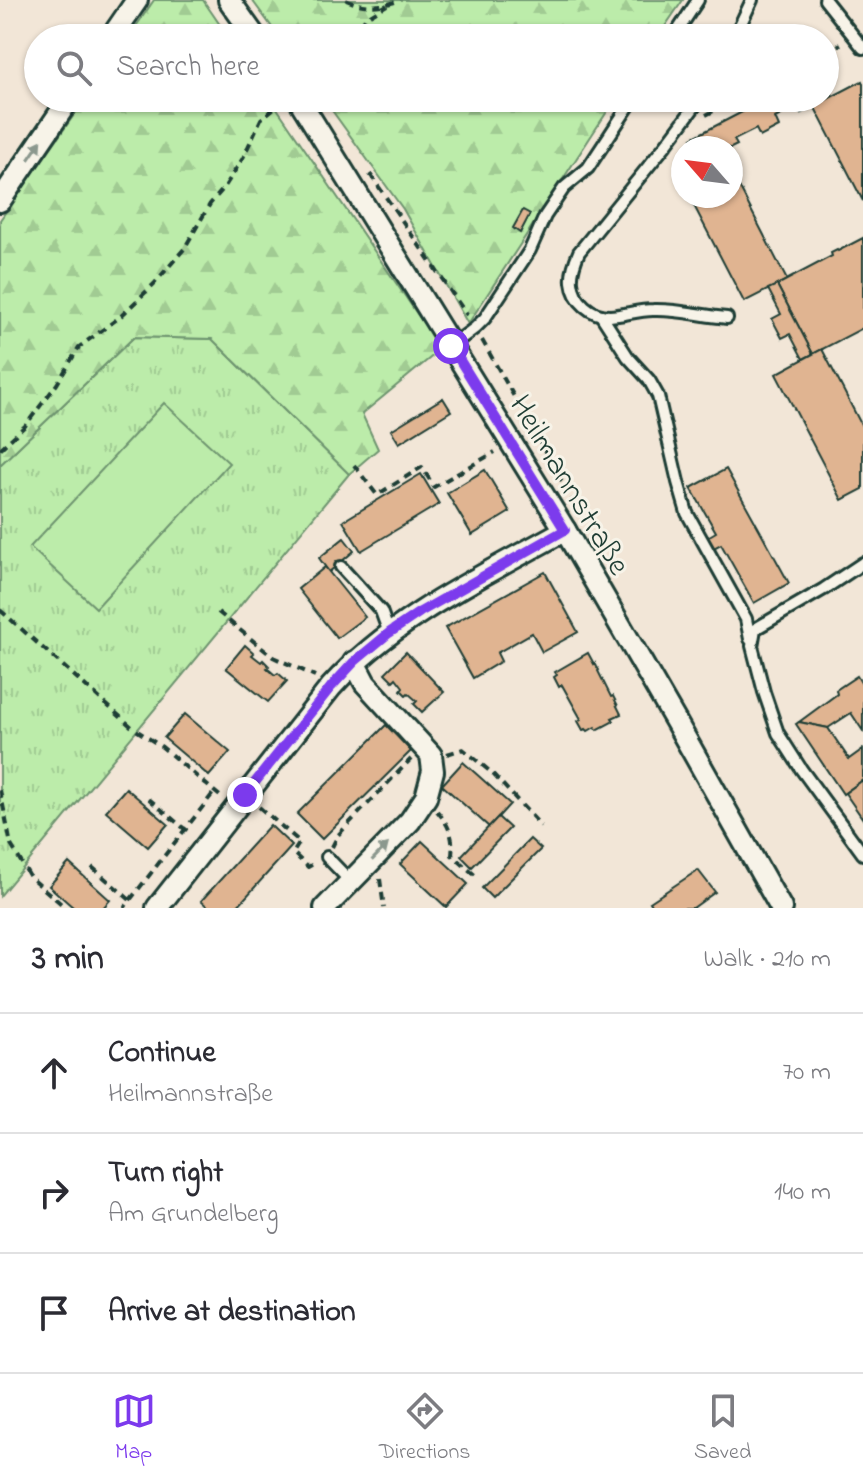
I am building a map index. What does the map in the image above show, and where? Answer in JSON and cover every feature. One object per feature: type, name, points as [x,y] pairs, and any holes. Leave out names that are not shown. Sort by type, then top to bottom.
[{"type":"street","points":[[121,24],[137,0]]},
{"type":"street","points":[[229,0],[246,24]]},
{"type":"street","points":[[0,201],[60,112]]},
{"type":"street","name":"Heilmannstraße","points":[[307,112],[565,530],[781,908]]},
{"type":"street","points":[[157,908],[354,662],[420,612],[565,530]]},
{"type":"street","points":[[325,908],[410,821],[426,797],[433,771],[427,751],[365,683],[354,662]]},
{"type":"lane","points":[[682,24],[698,0]]},
{"type":"lane","points":[[741,24],[752,0]]},
{"type":"lane","points":[[825,0],[863,48]]},
{"type":"lane","points":[[451,346],[485,318],[530,250],[545,216],[564,188],[588,168],[625,112]]},
{"type":"lane","points":[[690,112],[579,252],[572,283],[578,298],[595,314],[610,316],[654,310],[727,318]]},
{"type":"lane","points":[[601,315],[658,396],[687,513],[746,619],[778,733],[863,854]]},
{"type":"lane","points":[[752,646],[755,629],[863,563]]},
{"type":"lane","points":[[341,567],[381,611],[389,633]]},
{"type":"lane","points":[[327,857],[351,882]]},
{"type":"path","points":[[346,0],[369,6],[389,4]]},
{"type":"path","points":[[362,24],[365,18],[401,0]]},
{"type":"path","points":[[0,449],[25,426],[57,384],[79,347],[131,306],[184,249],[210,204],[243,158],[261,119],[270,112]]},
{"type":"path","points":[[354,465],[377,495],[422,467],[434,487],[511,443]]},
{"type":"path","points":[[0,610],[133,728],[162,747],[215,791],[240,802],[300,842],[293,853],[308,867],[327,857],[338,835],[427,751],[448,754],[463,749],[492,773],[541,826]]},
{"type":"path","points":[[218,612],[273,657],[315,676],[331,687]]},
{"type":"path","points":[[0,790],[11,845],[30,877],[65,908]]},
{"type":"path","points":[[126,908],[215,791]]},
{"type":"path","points":[[426,797],[449,825],[452,855],[477,877]]},
{"type":"path","points":[[149,799],[205,846]]},
{"type":"path","points":[[92,867],[130,900]]},
{"type":"green space","points":[[154,0],[203,0],[219,24],[138,24]]},
{"type":"green space","points":[[252,0],[683,0],[667,24],[270,24]]},
{"type":"green space","points":[[76,112],[280,112],[441,349],[362,414],[378,449],[349,474],[212,339],[134,337],[0,465],[0,220]]},
{"type":"green space","points":[[333,112],[607,112],[468,324],[403,209]]},
{"type":"green space","points":[[134,337],[212,339],[349,474],[0,896],[0,465]]},
{"type":"green space","points":[[164,403],[229,463],[96,608],[30,547]]},
{"type":"building","points":[[862,81],[863,201],[817,112],[839,112],[839,93]]},
{"type":"building","points":[[742,112],[786,112],[775,118],[779,127],[760,137],[756,129],[742,136],[696,136]]},
{"type":"building","points":[[743,194],[787,280],[744,302],[695,208],[743,208]]},
{"type":"building","points":[[523,210],[530,214],[520,233],[513,228]]},
{"type":"building","points":[[863,238],[863,328],[813,354],[777,285]]},
{"type":"building","points":[[777,285],[813,354],[803,359],[790,334],[782,338],[772,319],[781,314],[768,289]]},
{"type":"building","points":[[822,349],[863,428],[863,489],[842,500],[776,374]]},
{"type":"building","points":[[443,398],[451,411],[399,443],[391,430]]},
{"type":"building","points":[[726,469],[789,583],[754,603],[721,544],[710,550],[704,539],[716,532],[691,488]]},
{"type":"building","points":[[485,470],[510,512],[472,535],[447,493]]},
{"type":"building","points":[[421,474],[439,504],[361,551],[343,521]]},
{"type":"building","points":[[344,538],[354,551],[329,572],[319,558]]},
{"type":"building","points":[[325,567],[365,617],[337,638],[298,589]]},
{"type":"building","points":[[545,572],[578,632],[542,652],[532,633],[497,653],[501,661],[473,678],[445,628]]},
{"type":"building","points":[[245,645],[275,675],[278,673],[287,681],[268,702],[226,668]]},
{"type":"building","points":[[406,652],[444,692],[422,712],[414,704],[417,701],[401,690],[403,687],[396,678],[393,681],[385,673]]},
{"type":"building","points":[[588,653],[621,714],[597,730],[595,727],[588,731],[583,730],[578,721],[581,719],[562,685],[559,687],[554,677],[557,675],[555,672]]},
{"type":"building","points":[[857,676],[863,686],[863,731],[851,713],[828,728],[799,722],[837,694],[836,690]]},
{"type":"building","points":[[185,714],[230,752],[209,776],[164,738]]},
{"type":"building","points":[[796,724],[828,728],[849,759],[863,749],[863,780],[843,794]]},
{"type":"building","points":[[386,725],[411,751],[322,839],[297,814]]},
{"type":"building","points":[[463,762],[510,804],[489,827],[442,785]]},
{"type":"building","points":[[863,780],[863,819],[845,793]]},
{"type":"building","points":[[126,788],[168,824],[148,847],[106,811]]},
{"type":"building","points":[[498,817],[510,828],[472,867],[461,856]]},
{"type":"building","points":[[270,825],[292,846],[236,908],[209,908],[201,901]]},
{"type":"building","points":[[530,839],[541,849],[492,898],[482,888]]},
{"type":"building","points":[[422,841],[468,884],[446,907],[400,864]]},
{"type":"building","points":[[69,863],[110,900],[103,908],[74,908],[49,886]]},
{"type":"building","points":[[698,870],[715,892],[693,908],[654,908],[650,902]]},
{"type":"route","points":[[245,795],[331,687],[354,662],[389,633],[420,612],[565,530],[451,346]]}]
